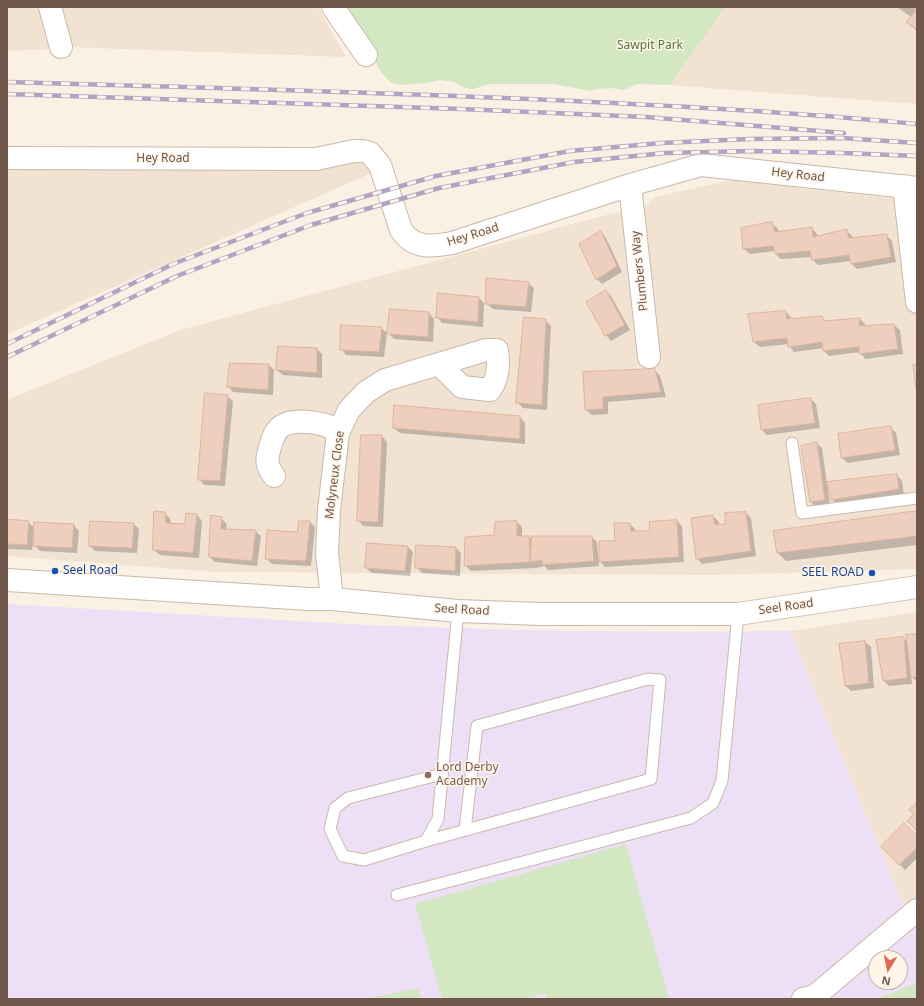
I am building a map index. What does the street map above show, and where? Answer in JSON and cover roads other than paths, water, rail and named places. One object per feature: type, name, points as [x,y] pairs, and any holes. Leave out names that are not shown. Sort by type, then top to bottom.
[{"type":"street","points":[[50,7],[61,47]]},
{"type":"street","points":[[333,7],[366,55]]},
{"type":"street","name":"Hey Road","points":[[7,158],[316,159],[354,151],[363,151],[370,153],[380,165],[401,230],[406,237],[423,246],[437,246],[452,243],[630,184],[701,166],[910,187]]},
{"type":"street","name":"Plumbers Way","points":[[630,184],[649,357]]},
{"type":"street","points":[[910,187],[917,302]]},
{"type":"street","name":"Molyneux Close","points":[[332,599],[327,553],[329,510],[338,433],[348,410],[366,392],[385,380],[486,350],[497,350],[496,382],[490,390],[462,386],[439,364]]},
{"type":"street","points":[[274,476],[267,466],[268,453],[274,436],[281,426],[295,422],[315,423],[326,425],[338,433]]},
{"type":"street","name":"Seel Road","points":[[7,580],[309,599],[332,599],[458,611],[540,614],[738,614],[917,587]]},
{"type":"street","points":[[809,997],[917,910]]},
{"type":"lane","points":[[792,443],[802,513],[917,498]]},
{"type":"lane","points":[[426,841],[438,819],[458,611]]},
{"type":"lane","points":[[397,895],[691,818],[713,803],[722,781],[738,614]]},
{"type":"lane","points":[[442,774],[348,798],[335,808],[330,829],[343,856],[364,860],[426,841],[651,779],[660,680],[648,679],[478,726],[465,830]]},
{"type":"railway","points":[[7,82],[348,92],[552,100],[689,107],[917,124]]},
{"type":"railway","points":[[7,94],[461,109],[646,117],[844,133]]},
{"type":"railway","points":[[7,344],[173,264],[307,213],[436,176],[570,151],[662,143],[749,139],[842,138],[917,143]]},
{"type":"railway","points":[[7,357],[177,276],[311,225],[439,188],[574,162],[665,153],[754,151],[917,156]]},
{"type":"place","name":"Seel Road","points":[[55,571]]},
{"type":"place","name":"SEEL ROAD","points":[[872,573]]},
{"type":"place","name":"Lord Derby Academy","points":[[428,775]]},
{"type":"park label","name":"Sawpit Park","points":[[650,46]]}]
